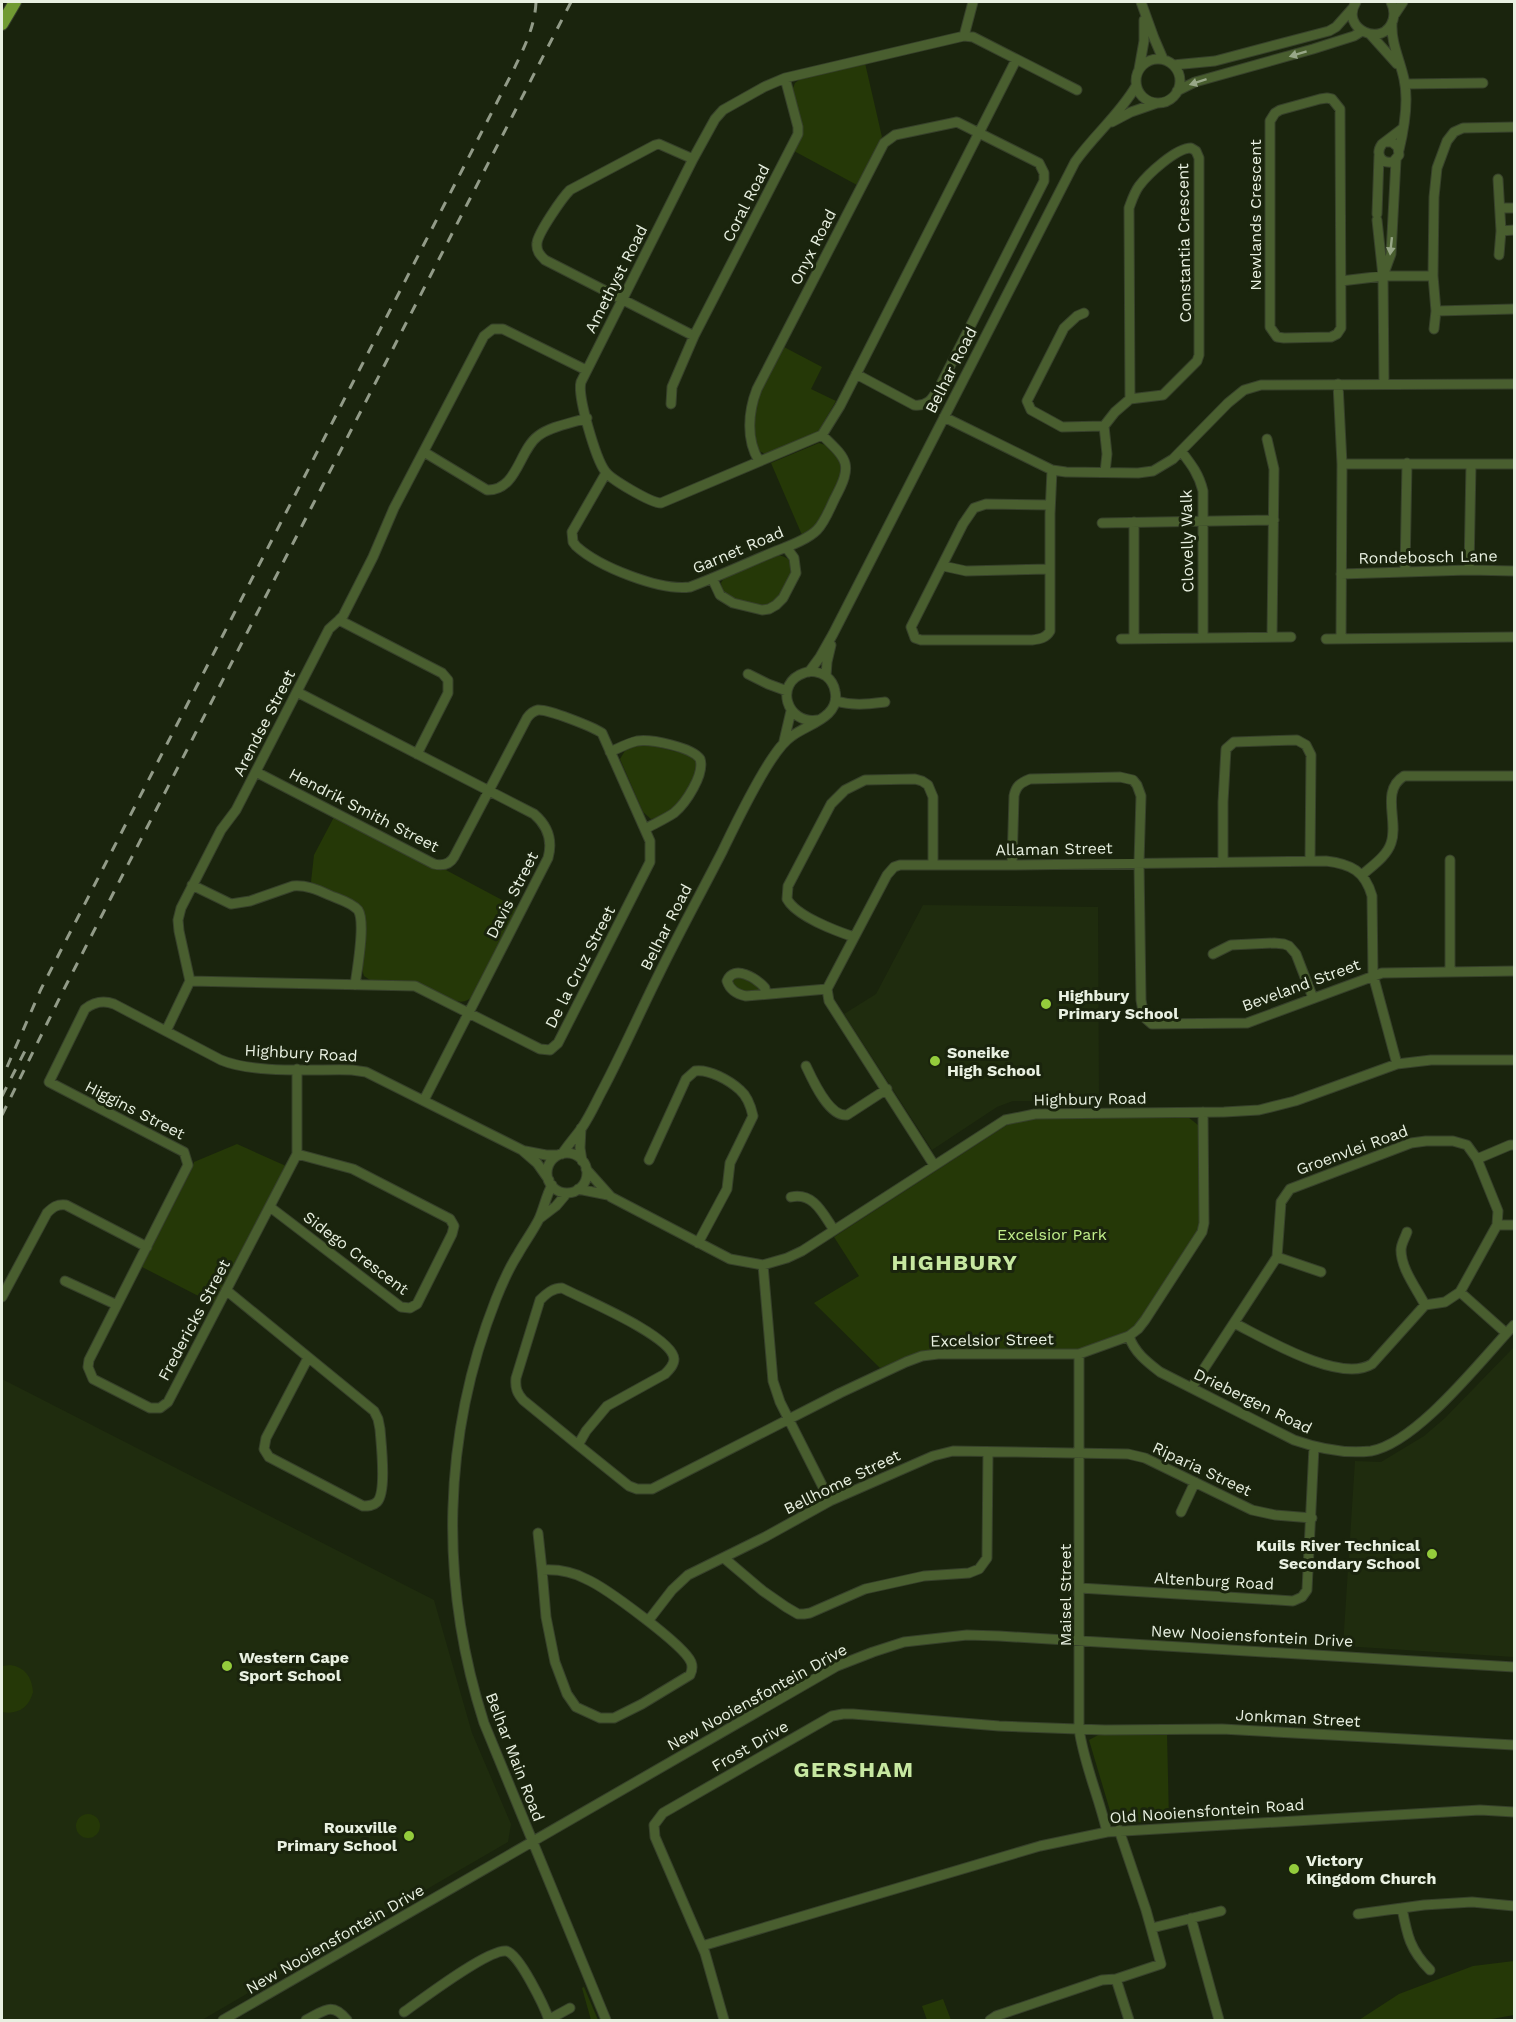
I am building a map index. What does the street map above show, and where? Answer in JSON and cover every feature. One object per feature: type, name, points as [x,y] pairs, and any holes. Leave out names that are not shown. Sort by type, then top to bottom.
[{"type":"main road","points":[[2,24],[15,2]]},
{"type":"street","points":[[973,2],[964,36],[973,37],[1077,90]]},
{"type":"street","points":[[1141,2],[1163,59]]},
{"type":"street","points":[[1383,276],[1391,254],[1405,84],[1393,40],[1394,19],[1391,2]]},
{"type":"street","points":[[1177,91],[1195,82],[1354,36],[1366,33],[1379,34],[1387,30],[1403,2]]},
{"type":"street","points":[[1354,5],[1353,19],[1400,68]]},
{"type":"street","points":[[1173,65],[1215,61],[1294,38],[1329,31],[1336,27],[1354,5]]},
{"type":"street","points":[[1139,69],[1149,60],[1163,59],[1173,65],[1178,73],[1180,82],[1177,91],[1171,99],[1157,103],[1142,96],[1136,86],[1136,77],[1144,41],[1145,15]]},
{"type":"street","name":"Amethyst Road","points":[[606,473],[599,459],[579,390],[586,370],[715,119],[723,110],[785,78],[964,36]]},
{"type":"street","points":[[606,473],[647,499],[661,502],[822,435],[840,406],[1016,60]]},
{"type":"street","name":"Coral Road","points":[[671,404],[672,387],[694,336],[798,134],[785,78]]},
{"type":"street","points":[[1405,84],[1483,83]]},
{"type":"street","name":"Belhar Road","points":[[809,672],[833,634],[1060,190],[1080,155],[1122,107],[1136,86]]},
{"type":"street","name":"Newlands Crescent","points":[[1320,99],[1332,99],[1340,109],[1341,281],[1341,328],[1337,334],[1331,337],[1284,338],[1277,337],[1273,333],[1270,327],[1270,121],[1280,110],[1320,99]]},
{"type":"street","name":"Belhar Road","points":[[1105,125],[1131,112],[1157,103]]},
{"type":"street","name":"Onyx Road","points":[[759,461],[751,446],[750,438],[757,389],[886,141],[895,135],[951,122],[960,123],[1039,163],[1044,173],[1044,182],[940,386],[928,403],[923,406],[909,403],[856,374]]},
{"type":"street","points":[[1434,329],[1436,311],[1433,276],[1435,183],[1437,168],[1447,141],[1454,132],[1463,128],[1515,127]]},
{"type":"street","points":[[1384,384],[1383,276],[1377,217],[1379,148],[1403,128]]},
{"type":"street","points":[[1385,142],[1392,142],[1398,155]]},
{"type":"street","points":[[693,159],[660,144],[642,150],[570,190],[539,237],[537,248],[538,253],[545,260],[694,336]]},
{"type":"street","name":"Constantia Crescent","points":[[1184,148],[1191,148],[1196,151],[1199,158],[1199,355],[1197,361],[1162,395],[1130,399],[1129,208],[1140,186],[1174,153],[1184,148]]},
{"type":"street","points":[[1379,156],[1385,162],[1393,162],[1398,155]]},
{"type":"street","points":[[1498,179],[1501,231],[1499,255]]},
{"type":"street","points":[[1500,208],[1515,208]]},
{"type":"street","points":[[1501,231],[1515,230]]},
{"type":"street","points":[[1341,281],[1383,276],[1433,276]]},
{"type":"street","points":[[1436,311],[1515,309]]},
{"type":"street","points":[[1084,313],[1064,328],[1026,401],[1031,410],[1062,427],[1104,426]]},
{"type":"street","name":"Arendse Street","points":[[190,981],[178,926],[181,908],[221,830],[236,810],[329,629],[344,615],[394,508],[484,336],[493,329],[503,329],[586,370]]},
{"type":"street","points":[[1338,384],[1342,464],[1341,639]]},
{"type":"street","points":[[944,417],[1052,470],[1138,473],[1153,471],[1173,459],[1228,403],[1244,390],[1261,385],[1515,384]]},
{"type":"street","points":[[1105,472],[1107,454],[1104,426],[1130,399]]},
{"type":"street","points":[[424,452],[487,490],[497,489],[507,482],[535,438],[544,432],[586,418]]},
{"type":"street","name":"Garnet Road","points":[[606,473],[572,532],[576,546],[620,573],[674,588],[690,586],[786,547],[811,535],[819,528],[846,475],[844,459],[822,435]]},
{"type":"street","points":[[1267,439],[1274,468],[1272,637]]},
{"type":"street","name":"Clovelly Walk","points":[[1181,451],[1194,467],[1201,480],[1203,491],[1203,637]]},
{"type":"street","points":[[1405,572],[1407,463]]},
{"type":"street","points":[[1342,464],[1515,464]]},
{"type":"street","points":[[1469,570],[1471,464]]},
{"type":"street","points":[[1050,505],[986,504],[976,506],[963,524],[911,627],[917,640],[1042,638],[1050,631],[1052,470]]},
{"type":"street","points":[[1102,524],[1274,520]]},
{"type":"street","points":[[1134,522],[1134,638]]},
{"type":"street","points":[[712,578],[720,595],[733,603],[762,610],[769,609],[783,597],[796,573],[794,558],[786,547]]},
{"type":"street","points":[[943,567],[966,571],[1049,569]]},
{"type":"street","name":"Rondebosch Lane","points":[[1341,574],[1515,571]]},
{"type":"street","points":[[339,620],[442,673],[448,680],[448,693],[417,754]]},
{"type":"street","name":"Belhar Road","points":[[826,676],[833,634]]},
{"type":"street","points":[[1326,639],[1515,637]]},
{"type":"street","points":[[1121,639],[1291,638]]},
{"type":"street","points":[[809,672],[821,673],[834,687],[836,701],[830,713],[818,720],[805,720],[791,711],[787,701],[787,691],[791,681],[796,676],[809,672]]},
{"type":"street","points":[[748,674],[787,691]]},
{"type":"street","name":"Davis Street","points":[[297,692],[534,814],[546,828],[551,846],[549,858],[424,1100]]},
{"type":"street","points":[[836,701],[861,705],[885,702]]},
{"type":"street","name":"De la Cruz Street","points":[[190,981],[415,986],[544,1050],[550,1050],[556,1046],[650,862],[650,841],[602,733],[592,727],[543,710],[534,711],[527,718],[489,790]]},
{"type":"street","name":"Belhar Road","points":[[560,1154],[582,1128],[753,791],[783,743],[791,711]]},
{"type":"street","name":"Belhar Road","points":[[783,743],[818,720]]},
{"type":"street","points":[[1223,862],[1226,749],[1234,742],[1298,740],[1306,745],[1311,755],[1311,861]]},
{"type":"street","points":[[610,752],[632,743],[648,741],[690,750],[700,759],[700,773],[681,806],[667,818],[645,829]]},
{"type":"street","name":"Hendrik Smith Street","points":[[256,772],[434,864],[440,865],[453,859],[489,790]]},
{"type":"street","points":[[1397,1064],[1373,975],[1372,896],[1368,883],[1362,875],[1382,857],[1391,845],[1393,837],[1392,790],[1399,779],[1404,776],[1515,776]]},
{"type":"street","points":[[1012,865],[1014,796],[1018,785],[1030,779],[1120,777],[1133,780],[1140,791],[1139,863]]},
{"type":"street","points":[[854,937],[835,930],[792,907],[787,899],[789,886],[837,796],[865,780],[915,778],[928,785],[933,797],[933,864]]},
{"type":"street","points":[[1450,860],[1450,971]]},
{"type":"street","name":"Allaman Street","points":[[826,989],[887,875],[894,867],[900,865],[1311,861],[1340,863],[1362,875]]},
{"type":"street","name":"Beveland Street","points":[[1139,863],[1141,1000],[1144,1017],[1152,1024],[1247,1023],[1382,973],[1515,971]]},
{"type":"street","points":[[192,885],[231,904],[241,904],[300,885],[347,902],[358,911],[361,921],[356,985]]},
{"type":"street","points":[[1213,954],[1231,945],[1284,944],[1293,949],[1296,954],[1313,998]]},
{"type":"street","points":[[166,1031],[190,981]]},
{"type":"street","points":[[765,994],[826,989],[829,1001],[934,1165]]},
{"type":"street","name":"Highbury Road","points":[[49,1082],[85,1010],[94,1003],[114,1004],[221,1060],[237,1065],[366,1072],[522,1150],[537,1163],[550,1183]]},
{"type":"street","name":"Highbury Road","points":[[578,1189],[608,1195],[730,1259],[763,1264],[795,1254],[1005,1120],[1021,1115],[1242,1111],[1271,1107],[1397,1064],[1431,1060],[1515,1060]]},
{"type":"street","points":[[806,1066],[835,1113],[841,1115],[847,1114],[887,1089]]},
{"type":"street","name":"Fredericks Street","points":[[147,1247],[88,1360],[93,1379],[150,1408],[156,1408],[168,1402],[297,1154],[297,1069]]},
{"type":"street","points":[[649,1160],[686,1079],[695,1071],[706,1071],[727,1081],[740,1090],[747,1099],[753,1116],[730,1163],[727,1189],[698,1243]]},
{"type":"street","name":"Higgins Street","points":[[49,1082],[184,1152],[188,1165],[147,1247]]},
{"type":"street","name":"Excelsior Street","points":[[578,1444],[607,1406],[665,1374],[671,1368],[674,1359],[667,1346],[657,1337],[562,1288],[557,1288],[540,1300],[520,1362],[515,1385],[517,1392],[523,1400],[629,1486],[638,1489],[652,1489],[789,1418],[922,1356],[1078,1354],[1129,1336],[1145,1320],[1202,1232],[1204,1223],[1203,1112]]},
{"type":"street","name":"Belhar Road","points":[[582,1128],[580,1148],[584,1165]]},
{"type":"street","name":"Groenvlei Road","points":[[1192,1387],[1277,1257],[1281,1202],[1290,1189],[1411,1143],[1460,1142],[1467,1145],[1478,1158]]},
{"type":"street","points":[[1234,1323],[1321,1365],[1368,1367],[1378,1359],[1425,1305],[1445,1302],[1460,1292],[1497,1225],[1498,1211],[1478,1158],[1515,1144]]},
{"type":"street","name":"Highbury Road","points":[[522,1150],[546,1155],[560,1154]]},
{"type":"street","name":"Sidego Crescent","points":[[270,1207],[401,1307],[412,1308],[419,1301],[452,1234],[454,1226],[450,1219],[353,1169],[297,1154]]},
{"type":"street","points":[[560,1154],[575,1155],[584,1165],[585,1180],[578,1189],[567,1193],[561,1192],[550,1183],[547,1175],[550,1163],[560,1154]]},
{"type":"street","name":"Highbury Road","points":[[584,1165],[608,1195]]},
{"type":"street","points":[[539,1219],[550,1183]]},
{"type":"street","points":[[539,1219],[556,1206],[567,1193]]},
{"type":"street","points":[[791,1197],[804,1196],[813,1200],[834,1230]]},
{"type":"street","points":[[2,1297],[46,1213],[59,1204],[66,1205],[147,1247]]},
{"type":"street","name":"Belhar Main Road","points":[[539,1219],[515,1258],[497,1296],[483,1332],[469,1381],[460,1421],[452,1524],[453,1556],[460,1620],[474,1688],[494,1752],[606,2020]]},
{"type":"street","points":[[1497,1225],[1515,1225]]},
{"type":"street","points":[[1407,1232],[1402,1244],[1402,1257],[1425,1305]]},
{"type":"street","points":[[1277,1257],[1321,1272]]},
{"type":"street","points":[[763,1264],[773,1381],[780,1402],[830,1501]]},
{"type":"street","points":[[65,1281],[117,1305]]},
{"type":"street","points":[[225,1290],[374,1411],[378,1419],[382,1490],[377,1503],[371,1506],[363,1506],[269,1457],[264,1449],[266,1438],[308,1358]]},
{"type":"street","points":[[1460,1292],[1506,1333]]},
{"type":"street","name":"Driebergen Road","points":[[1129,1336],[1132,1345],[1144,1359],[1160,1372],[1294,1440],[1314,1447],[1371,1451],[1397,1440],[1431,1415],[1515,1325]]},
{"type":"street","name":"Maisel Street","points":[[1078,1354],[1079,1729],[1081,1744],[1107,1832]]},
{"type":"street","name":"Altenburg Road","points":[[1080,1588],[1298,1600],[1307,1590],[1314,1447]]},
{"type":"street","name":"Bellhome Street","points":[[648,1621],[682,1579],[830,1501],[933,1456],[953,1451],[1079,1453]]},
{"type":"street","points":[[724,1558],[763,1591],[798,1614],[810,1613],[865,1589],[924,1576],[969,1573],[979,1569],[987,1558],[988,1452]]},
{"type":"street","name":"Riparia Street","points":[[1079,1453],[1128,1454],[1145,1458],[1252,1510],[1275,1515],[1312,1518]]},
{"type":"street","points":[[1181,1512],[1195,1482]]},
{"type":"street","points":[[538,1533],[546,1617],[555,1662],[576,1707],[606,1719],[623,1714],[690,1675],[692,1666],[690,1660],[648,1621],[588,1579],[558,1569],[542,1570]]},
{"type":"street","name":"New Nooiensfontein Drive","points":[[223,2020],[532,1844],[791,1691],[837,1666],[904,1642],[967,1635],[1515,1667]]},
{"type":"street","name":"Frost Drive","points":[[724,2020],[702,1946],[654,1833],[654,1825],[659,1816],[832,1716],[843,1714],[999,1726],[1079,1729]]},
{"type":"street","name":"Jonkman Street","points":[[1079,1729],[1222,1728],[1515,1745]]},
{"type":"street","name":"Old Nooiensfontein Road","points":[[702,1946],[1040,1846],[1119,1830],[1480,1810],[1515,1812]]},
{"type":"street","points":[[990,2020],[1102,1980],[1116,1979],[1161,1964],[1152,1928],[1119,1830]]},
{"type":"street","points":[[1358,1914],[1472,1902],[1515,1906]]},
{"type":"street","points":[[1402,1908],[1408,1939],[1419,1959],[1430,1970]]},
{"type":"street","points":[[1152,1928],[1221,1911]]},
{"type":"street","points":[[1191,1918],[1219,2020]]},
{"type":"street","points":[[404,2012],[447,1981],[491,1955],[506,1951],[516,1959],[537,1992],[549,2020],[570,2008]]},
{"type":"street","points":[[1116,1979],[1129,2020]]},
{"type":"street","points":[[306,2020],[330,2008],[335,2009],[347,2020]]},
{"type":"shaded area","points":[[923,905],[1098,907],[1099,1101],[1013,1101],[997,1107],[932,1150],[844,1014],[876,994]]},
{"type":"shaded area","name":"Kuils River Technical Secondary School","points":[[1514,1347],[1514,1657],[1343,1646],[1355,1461],[1381,1462],[1424,1436],[1445,1418]]},
{"type":"shaded area","name":"Western Cape Sport School","points":[[2,1379],[434,1600],[472,1733],[511,1824],[508,1842],[202,2020],[2,2020]]},
{"type":"green space","points":[[865,63],[882,137],[857,185],[794,151],[793,88],[800,79]]},
{"type":"green space","points":[[784,347],[822,367],[811,389],[836,401],[818,432],[768,454],[758,450],[754,443],[755,412],[762,386]]},
{"type":"green space","points":[[819,443],[828,446],[842,461],[842,475],[815,527],[802,535],[771,463]]},
{"type":"green space","points":[[776,555],[785,557],[790,561],[792,567],[788,581],[777,601],[763,607],[728,598],[722,590],[721,583],[724,578]]},
{"type":"green space","points":[[649,745],[690,755],[697,762],[693,780],[683,798],[668,812],[651,819],[643,812],[620,759],[626,749]]},
{"type":"green space","points":[[334,817],[435,869],[444,869],[517,908],[470,999],[463,1002],[456,1001],[417,982],[370,980],[364,976],[361,966],[366,923],[364,915],[354,904],[311,882],[314,855]]},
{"type":"green space","points":[[738,976],[761,990],[741,990],[732,982]]},
{"type":"green space","name":"Excelsior Park","points":[[1188,1117],[1198,1125],[1199,1131],[1200,1222],[1198,1230],[1138,1323],[1127,1331],[1081,1349],[925,1351],[880,1368],[814,1303],[859,1276],[834,1237],[1007,1125],[1040,1118]]},
{"type":"green space","points":[[237,1144],[286,1166],[214,1304],[142,1267],[194,1162]]},
{"type":"green space","points":[[10,1665],[24,1670],[31,1682],[33,1692],[29,1702],[22,1709],[7,1713],[2,1712],[2,1666]]},
{"type":"green space","points":[[1167,1733],[1169,1821],[1120,1823],[1114,1820],[1089,1740],[1100,1734]]},
{"type":"green space","points":[[88,1814],[97,1817],[100,1826],[97,1835],[88,1838],[79,1835],[76,1826],[79,1817]]},
{"type":"green space","points":[[1514,1961],[1514,2015],[1486,2020],[1359,2020],[1399,1994],[1473,1966]]},
{"type":"green space","points":[[584,1987],[598,2020],[591,2020],[582,1988]]},
{"type":"green space","points":[[943,1999],[951,2020],[927,2020],[922,2006]]},
{"type":"railway","points":[[7,1067],[41,989],[512,73],[531,29],[536,2]]},
{"type":"railway","points":[[2,1115],[62,993],[571,2]]},
{"type":"railway","points":[[2,1096],[28,1045]]},
{"type":"place","name":"Highbury Primary School","points":[[1046,1004]]},
{"type":"place","name":"Soneike High School","points":[[935,1061]]},
{"type":"place","name":"Kuils River Technical Secondary School","points":[[1432,1554]]},
{"type":"place","name":"Western Cape Sport School","points":[[227,1666]]},
{"type":"place","name":"Rouxville Primary School","points":[[409,1836]]},
{"type":"place","name":"Victory Kingdom Church","points":[[1294,1869]]},
{"type":"district","name":"HIGHBURY","points":[[955,1262]]},
{"type":"district","name":"GERSHAM","points":[[854,1769]]}]
